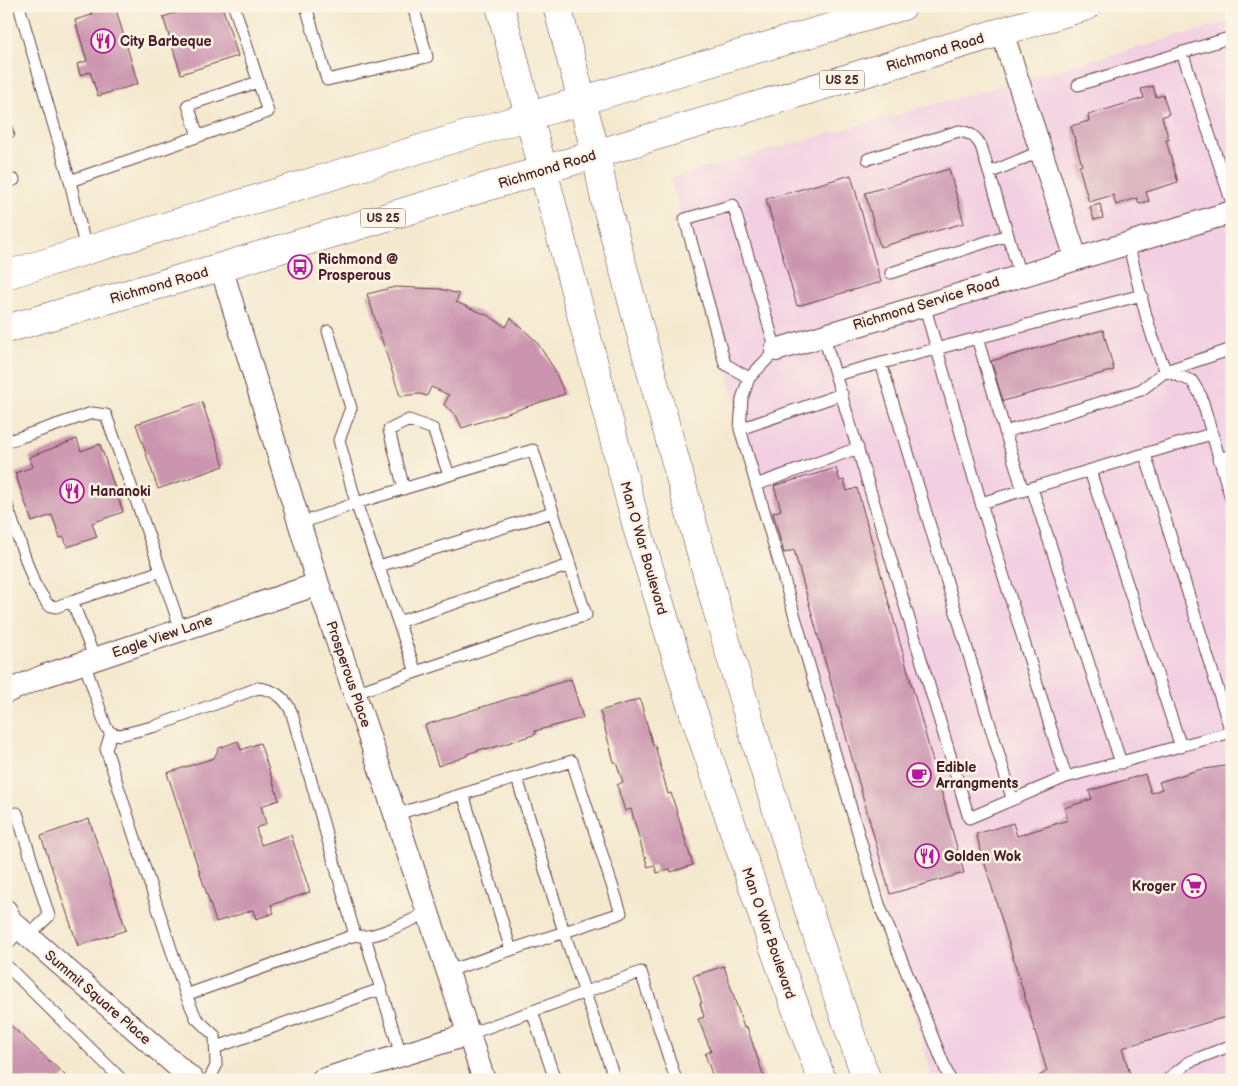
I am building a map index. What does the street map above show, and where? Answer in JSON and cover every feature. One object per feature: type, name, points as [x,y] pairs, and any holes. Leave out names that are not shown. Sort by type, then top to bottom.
[{"type":"main road","name":"Man O War Boulevard","points":[[500,6],[638,531],[688,696],[773,946],[822,1080]]},
{"type":"main road","points":[[557,6],[596,154],[605,200],[712,598],[813,927],[867,1080]]},
{"type":"main road","points":[[6,275],[582,100],[903,6]]},
{"type":"main road","name":"Richmond Road","points":[[6,329],[221,267],[1087,6]]},
{"type":"street","points":[[1002,32],[1076,258]]},
{"type":"street","name":"Richmond Service Road","points":[[776,350],[823,334],[1232,212]]},
{"type":"street","name":"Prosperous Place","points":[[221,267],[318,584],[397,814],[484,1080]]},
{"type":"street","name":"Eagle View Lane","points":[[6,692],[90,661],[318,584]]},
{"type":"street","name":"Summit Square Place","points":[[6,911],[19,937],[193,1080]]},
{"type":"street","points":[[322,1080],[469,1034]]},
{"type":"lane","points":[[19,6],[70,181],[86,251]]},
{"type":"lane","points":[[70,181],[268,112],[234,6]]},
{"type":"lane","points":[[306,6],[327,80],[427,57],[413,6]]},
{"type":"lane","points":[[1078,85],[1232,37]]},
{"type":"lane","points":[[1182,52],[1232,203]]},
{"type":"lane","points":[[198,136],[188,105],[258,82]]},
{"type":"lane","points":[[868,159],[959,131],[969,133],[976,138],[989,173],[1020,275]]},
{"type":"lane","points":[[989,173],[1041,151]]},
{"type":"lane","points":[[750,378],[724,364],[684,219],[733,205],[776,350],[750,378],[742,399],[740,429],[879,904],[950,1080]]},
{"type":"lane","points":[[891,273],[1008,235]]},
{"type":"lane","points":[[1128,242],[1155,345],[1166,371],[1192,381],[1201,396],[1232,502]]},
{"type":"lane","points":[[836,375],[1142,295]]},
{"type":"lane","points":[[924,304],[981,503],[1066,777]]},
{"type":"lane","points":[[328,330],[351,408],[339,440],[356,503],[416,672]]},
{"type":"lane","points":[[823,334],[969,818],[1012,798],[1066,777],[1231,732],[1145,454]]},
{"type":"lane","points":[[977,338],[1005,432],[1027,489],[1121,763]]},
{"type":"lane","points":[[1005,432],[1141,390],[1166,371],[1232,348]]},
{"type":"lane","points":[[881,363],[1012,798]]},
{"type":"lane","points":[[740,429],[842,394]]},
{"type":"lane","points":[[6,442],[92,413],[106,415],[181,630]]},
{"type":"lane","points":[[404,489],[389,430],[409,420],[433,429],[449,475]]},
{"type":"lane","points":[[981,503],[1211,434]]},
{"type":"lane","points":[[756,485],[858,448]]},
{"type":"lane","points":[[299,524],[356,503],[533,450],[586,615],[355,693]]},
{"type":"lane","points":[[1218,459],[1232,455]]},
{"type":"lane","points":[[1090,471],[1181,747]]},
{"type":"lane","points":[[6,503],[34,583],[48,605],[56,607],[161,571]]},
{"type":"lane","points":[[378,566],[553,512]]},
{"type":"lane","points":[[398,622],[570,565]]},
{"type":"lane","points":[[72,601],[90,661],[106,727],[111,733],[120,735],[156,726],[258,688],[272,690],[289,705],[302,756],[360,936],[381,989],[401,1055]]},
{"type":"lane","points":[[111,733],[106,749],[186,995],[196,1018],[215,1036],[217,1047],[216,1066],[209,1080]]},
{"type":"lane","points":[[397,814],[572,761],[621,913],[448,971]]},
{"type":"lane","points":[[516,778],[564,932],[615,1080]]},
{"type":"lane","points":[[463,794],[511,950]]},
{"type":"lane","points":[[6,815],[17,813],[49,916],[19,937]]},
{"type":"lane","points":[[186,995],[429,912]]},
{"type":"lane","points":[[6,965],[122,1080]]},
{"type":"lane","points":[[469,1034],[641,972],[676,1080]]},
{"type":"lane","points":[[217,1047],[381,989]]},
{"type":"lane","points":[[532,1011],[555,1080]]},
{"type":"lane","points":[[1167,1080],[1189,1062],[1232,1045]]},
{"type":"shaded area","points":[[1232,21],[1232,1080],[933,1080],[670,178]]},
{"type":"building","name":"City Barbeque","points":[[89,6],[115,6],[138,84],[98,96],[90,72],[80,75],[77,64],[87,61],[75,20],[92,15]]},
{"type":"building","points":[[197,6],[222,6],[238,56],[181,74],[163,17]]},
{"type":"building","points":[[1153,86],[1156,97],[1163,95],[1169,114],[1162,117],[1169,140],[1166,140],[1178,182],[1146,192],[1149,201],[1139,204],[1137,198],[1116,205],[1113,195],[1089,202],[1079,167],[1082,165],[1071,126],[1089,121],[1088,115],[1144,98],[1141,89]]},
{"type":"building","points":[[6,109],[15,136],[6,139]]},
{"type":"building","points":[[949,169],[964,223],[880,247],[865,193]]},
{"type":"building","points":[[851,175],[881,282],[797,306],[766,199]]},
{"type":"building","points":[[1100,204],[1103,218],[1094,220],[1090,207]]},
{"type":"building","points":[[395,287],[440,289],[459,294],[456,302],[489,316],[506,327],[511,318],[536,341],[553,367],[565,394],[462,428],[456,415],[444,405],[449,395],[431,387],[427,396],[420,394],[400,396],[367,294]]},
{"type":"building","points":[[1103,330],[1114,370],[1003,401],[991,361]]},
{"type":"building","points":[[202,402],[224,466],[158,489],[136,424]]},
{"type":"building","points":[[77,439],[81,451],[100,444],[123,512],[92,523],[97,537],[67,547],[64,537],[60,538],[52,515],[32,522],[15,473],[33,467],[29,457]]},
{"type":"building","points":[[836,468],[840,481],[844,480],[847,491],[857,488],[964,873],[890,894],[794,550],[784,553],[773,513],[781,510],[774,486]]},
{"type":"building","points":[[571,679],[583,718],[535,731],[536,734],[486,750],[485,748],[438,766],[425,725]]},
{"type":"building","points":[[640,699],[668,794],[671,793],[693,865],[671,872],[670,869],[657,873],[654,865],[648,867],[645,858],[647,857],[644,856],[631,809],[625,811],[617,785],[623,782],[616,762],[614,762],[600,711]]},
{"type":"building","points":[[238,741],[241,750],[260,743],[279,800],[261,806],[266,824],[256,828],[261,845],[291,835],[310,892],[271,905],[274,913],[256,919],[253,910],[216,922],[167,773],[214,758],[219,748]]},
{"type":"building","points":[[1232,765],[1232,1015],[1122,1048],[1132,1080],[1033,1080],[1047,1071],[976,834],[1013,823],[1017,836],[1068,820],[1064,808],[1092,799],[1089,791],[1145,774],[1151,793],[1162,789],[1159,782],[1198,770]]},
{"type":"building","points":[[89,819],[126,930],[78,946],[41,836]]},
{"type":"building","points":[[724,966],[744,1028],[747,1027],[765,1080],[714,1080],[705,1054],[711,1051],[698,1019],[704,1017],[700,1003],[702,1003],[693,976]]},
{"type":"building","points":[[6,1021],[65,1075],[61,1080],[6,1080]]},
{"type":"place","name":"City Barbeque","points":[[103,41]]},
{"type":"place","name":"Richmond @ Prosperous","points":[[300,267]]},
{"type":"place","name":"Hananoki","points":[[72,491]]},
{"type":"place","name":"Edible Arrangments","points":[[919,775]]},
{"type":"place","name":"Golden Wok","points":[[927,856]]},
{"type":"place","name":"Kroger","points":[[1194,886]]}]
